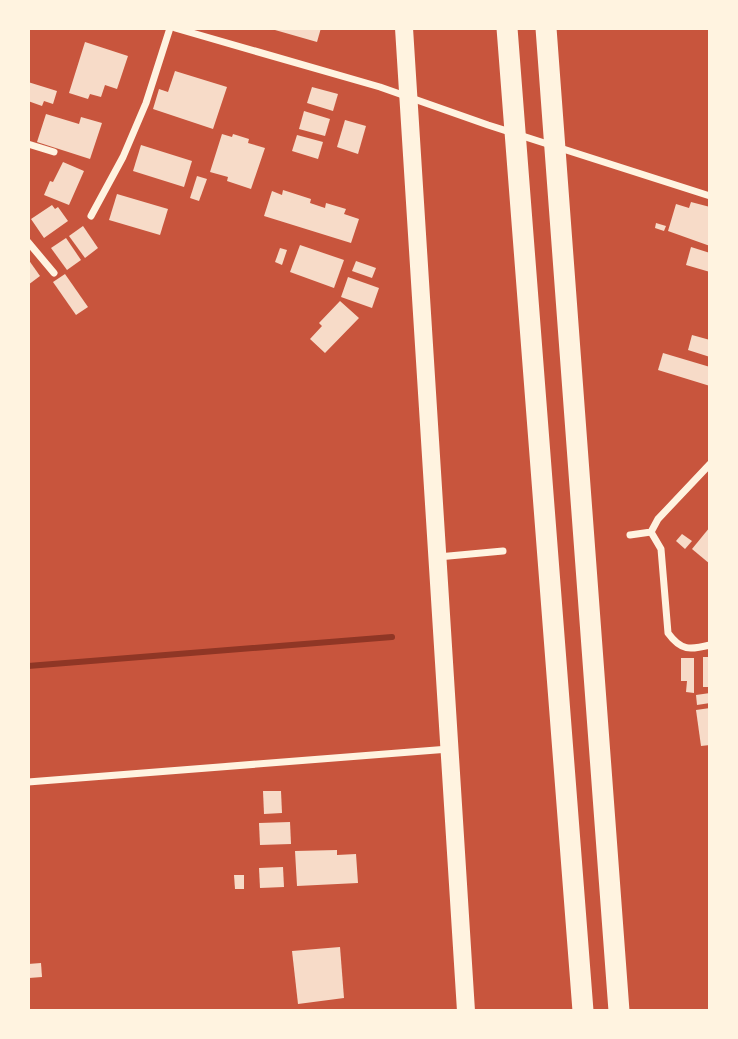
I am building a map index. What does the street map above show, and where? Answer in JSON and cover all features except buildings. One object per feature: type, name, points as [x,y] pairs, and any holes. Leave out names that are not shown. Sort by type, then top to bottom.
[{"type":"highway","points":[[507,28],[583,1011]]},
{"type":"highway","points":[[546,28],[619,1007]]},
{"type":"main road","points":[[404,28],[466,1011]]},
{"type":"street","points":[[91,216],[123,157],[146,103],[172,28],[380,87],[710,196]]},
{"type":"street","points":[[28,144],[54,152]]},
{"type":"street","points":[[28,242],[54,273]]},
{"type":"street","points":[[651,533],[658,519],[710,464]]},
{"type":"street","points":[[630,535],[651,533]]},
{"type":"street","points":[[651,533],[661,549],[668,633],[675,643],[684,648],[710,645]]},
{"type":"street","points":[[438,557],[503,551]]},
{"type":"street","points":[[28,782],[449,749]]},
{"type":"waterway","points":[[28,666],[392,637]]}]
